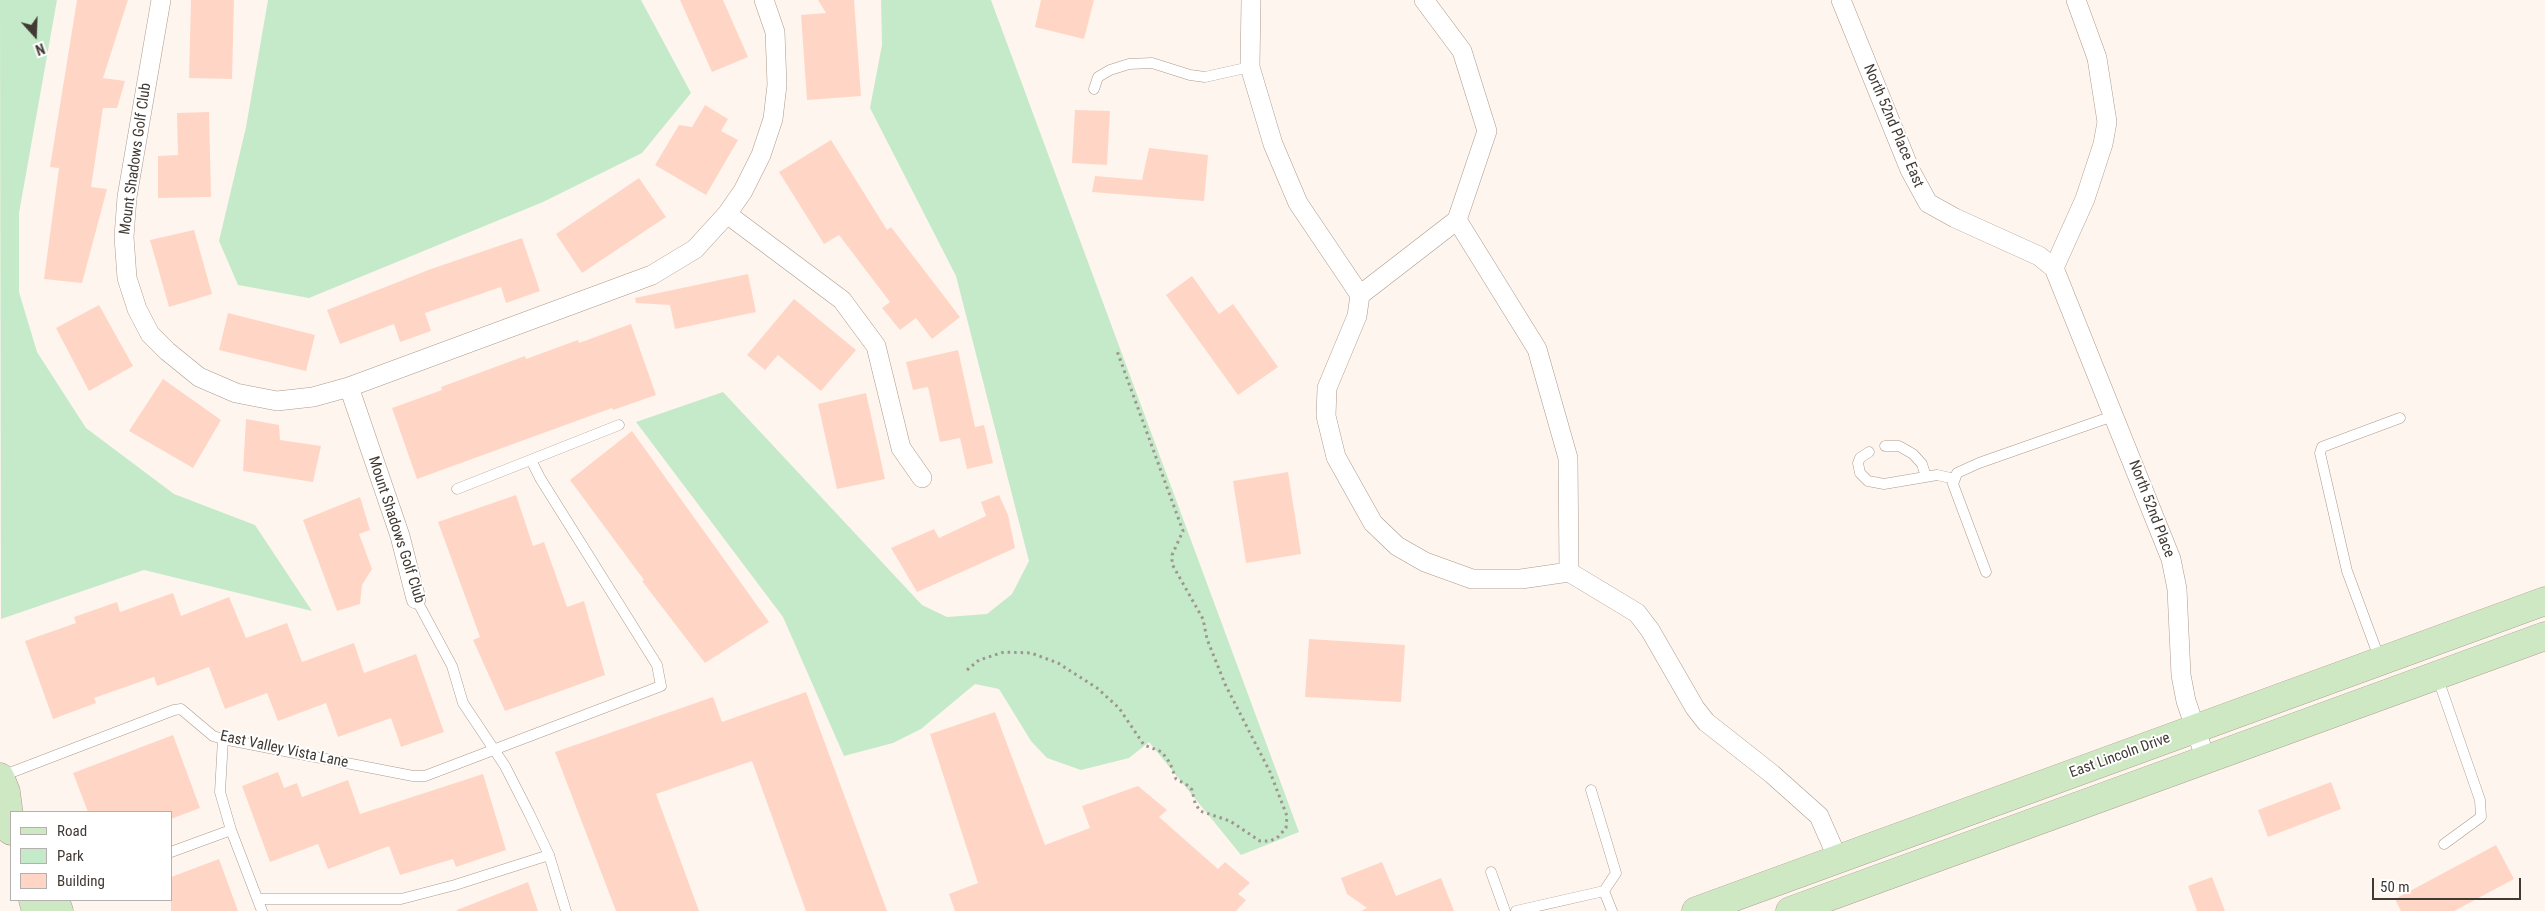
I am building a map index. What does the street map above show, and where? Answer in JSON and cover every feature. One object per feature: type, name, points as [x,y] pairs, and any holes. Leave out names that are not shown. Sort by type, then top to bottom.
[{"type":"main road","name":"East Lincoln Drive","points":[[1696,911],[2545,601]]},
{"type":"main road","points":[[1790,911],[1853,900],[2206,760],[2545,636]]},
{"type":"main road","points":[[5,790],[10,823]]},
{"type":"main road","points":[[1838,859],[1853,900]]},
{"type":"street","name":"Mount Shadows Golf Club","points":[[161,0],[127,197],[124,229],[127,278],[137,309],[150,334],[167,351],[199,377],[236,393],[276,401],[313,397],[349,387],[652,275],[695,248],[727,214],[743,191],[761,155],[773,119],[777,85],[775,32],[764,0]]},
{"type":"street","points":[[1251,0],[1250,67],[1273,144],[1298,203],[1360,295],[1357,316],[1327,388],[1326,416],[1336,457],[1372,523],[1397,546],[1425,562],[1472,579],[1521,579],[1569,572],[1637,613],[1650,630],[1695,708],[1706,722],[1772,774],[1818,816],[1838,859]]},
{"type":"street","points":[[1360,295],[1457,220],[1487,132],[1462,51],[1424,0]]},
{"type":"street","name":"North 52nd Place East","points":[[1841,0],[1910,170],[1928,203],[1955,218],[2039,256],[2054,268]]},
{"type":"street","points":[[2054,268],[2085,199],[2103,144],[2107,122],[2097,58],[2076,0]]},
{"type":"street","points":[[727,214],[842,300],[876,346],[902,448],[922,478]]},
{"type":"street","points":[[1457,220],[1537,349],[1568,458],[1569,572]]},
{"type":"street","name":"North 52nd Place","points":[[2054,268],[2171,559],[2177,590],[2181,675],[2186,701],[2206,760]]},
{"type":"street","name":"Mount Shadows Golf Club","points":[[349,387],[400,536],[416,599]]},
{"type":"lane","points":[[1094,89],[1098,77],[1110,70],[1129,64],[1152,63],[1190,75],[1205,77],[1250,67]]},
{"type":"lane","points":[[1986,572],[1953,484],[1957,473],[1979,463],[2113,416]]},
{"type":"lane","points":[[2380,661],[2347,571],[2320,453],[2322,447],[2400,418]]},
{"type":"lane","points":[[457,489],[619,425]]},
{"type":"lane","points":[[1885,446],[1899,446],[1913,454],[1922,464],[1926,477]]},
{"type":"lane","points":[[1868,452],[1860,458],[1858,463],[1860,473],[1868,481],[1884,484],[1937,475],[1955,479]]},
{"type":"lane","name":"East Valley Vista Lane","points":[[5,790],[174,710],[181,710],[213,736],[223,739],[413,776],[425,776],[661,686],[657,665],[531,460]]},
{"type":"lane","name":"Mount Shadows Golf Club","points":[[416,599],[452,666],[462,703],[505,766],[549,856],[566,911]]},
{"type":"lane","points":[[2437,675],[2480,800],[2481,817],[2444,844]]},
{"type":"lane","points":[[223,739],[220,792],[262,911]]},
{"type":"lane","points":[[1516,911],[1604,890],[1616,873],[1591,790]]},
{"type":"lane","points":[[172,852],[232,830]]},
{"type":"lane","points":[[258,898],[401,899],[455,885],[549,856]]},
{"type":"lane","points":[[1491,872],[1505,911]]},
{"type":"lane","points":[[1604,890],[1612,911]]},
{"type":"path","points":[[967,670],[979,660],[1004,652],[1031,653],[1058,662],[1097,688],[1119,708],[1144,745],[1162,752],[1170,763],[1176,779],[1192,790],[1195,803],[1200,811],[1230,821],[1260,841],[1280,836],[1286,828],[1287,816],[1270,772],[1225,684],[1207,639],[1203,619],[1172,564],[1172,555],[1183,531],[1182,526],[1117,351]]},
{"type":"green space","points":[[0,0],[57,0],[19,213],[19,292],[37,352],[86,428],[174,494],[255,525],[312,611],[144,570],[1,619]]},
{"type":"green space","points":[[268,0],[641,0],[691,93],[642,153],[543,202],[309,298],[238,285],[219,241],[246,127]]},
{"type":"green space","points":[[881,0],[991,0],[1299,832],[1241,855],[1149,742],[1129,758],[1081,770],[1047,758],[1031,741],[999,689],[975,684],[921,729],[893,743],[844,756],[783,617],[636,422],[723,392],[922,605],[947,617],[987,614],[1012,594],[1029,561],[956,276],[870,108],[882,45]]},
{"type":"building","points":[[77,0],[128,0],[103,78],[125,81],[117,108],[103,108],[91,187],[107,189],[82,283],[44,279],[59,168],[50,167]]},
{"type":"building","points":[[191,0],[234,0],[232,79],[189,78]]},
{"type":"building","points":[[680,0],[723,0],[748,57],[712,72]]},
{"type":"building","points":[[818,0],[854,0],[861,96],[807,100],[801,15],[826,13]]},
{"type":"building","points":[[1041,0],[1094,0],[1084,39],[1035,27]]},
{"type":"building","points":[[705,105],[728,119],[721,131],[738,140],[706,195],[655,165],[679,125],[692,127]]},
{"type":"building","points":[[1075,110],[1110,111],[1107,165],[1072,163]]},
{"type":"building","points":[[209,112],[211,197],[158,198],[158,156],[178,155],[177,113]]},
{"type":"building","points":[[831,140],[887,230],[891,227],[960,317],[932,339],[916,318],[900,330],[882,308],[890,302],[839,235],[824,244],[779,172]]},
{"type":"building","points":[[1149,148],[1208,155],[1204,201],[1092,192],[1095,176],[1142,180]]},
{"type":"building","points":[[639,178],[666,217],[582,273],[556,234]]},
{"type":"building","points":[[194,230],[212,294],[169,307],[150,240]]},
{"type":"building","points":[[522,238],[540,291],[506,303],[501,287],[425,313],[431,331],[400,342],[394,324],[340,344],[327,310],[431,269]]},
{"type":"building","points":[[748,274],[756,312],[675,329],[670,305],[636,303],[635,298]]},
{"type":"building","points":[[1192,276],[1219,314],[1233,304],[1278,367],[1238,395],[1166,295]]},
{"type":"building","points":[[794,299],[856,350],[821,391],[778,355],[765,370],[747,355]]},
{"type":"building","points":[[99,305],[133,366],[89,391],[56,328]]},
{"type":"building","points":[[228,313],[315,335],[306,371],[219,350]]},
{"type":"building","points":[[631,324],[656,395],[613,410],[612,408],[417,479],[392,408],[442,390],[441,387],[525,356],[526,359],[578,340],[579,343]]},
{"type":"building","points":[[958,350],[975,427],[984,425],[993,463],[967,469],[960,438],[940,442],[928,387],[913,390],[906,362]]},
{"type":"building","points":[[163,379],[221,420],[193,468],[129,431]]},
{"type":"building","points":[[866,393],[885,479],[837,489],[818,404]]},
{"type":"building","points":[[246,419],[279,425],[280,440],[321,446],[313,482],[243,471]]},
{"type":"building","points":[[632,431],[769,622],[705,663],[642,581],[644,580],[570,480]]},
{"type":"building","points":[[1288,472],[1301,554],[1246,563],[1233,481]]},
{"type":"building","points":[[516,495],[533,546],[544,542],[567,607],[584,601],[605,675],[505,711],[473,640],[480,637],[438,522]]},
{"type":"building","points":[[999,495],[1008,515],[1015,548],[917,592],[891,548],[934,529],[939,538],[986,516],[981,502]]},
{"type":"building","points":[[360,497],[370,530],[359,534],[372,569],[362,585],[360,604],[337,611],[303,520]]},
{"type":"building","points":[[173,593],[181,616],[229,597],[246,638],[287,623],[302,662],[354,643],[364,673],[416,654],[444,732],[401,747],[391,718],[338,737],[326,703],[278,721],[267,693],[225,709],[209,667],[157,686],[154,677],[94,698],[96,703],[53,719],[25,641],[76,623],[74,617],[117,602],[120,612]]},
{"type":"building","points":[[1309,639],[1405,645],[1401,702],[1305,697]]},
{"type":"building","points":[[806,692],[887,911],[806,911],[752,761],[656,794],[699,911],[616,911],[555,752],[713,697],[722,722]]},
{"type":"building","points":[[995,712],[1045,845],[1090,828],[1082,806],[1138,786],[1167,810],[1159,817],[1218,869],[1225,862],[1250,883],[1238,894],[1246,900],[1236,911],[955,911],[949,894],[978,883],[930,734]]},
{"type":"building","points":[[173,735],[200,808],[172,819],[172,811],[88,811],[73,773]]},
{"type":"building","points":[[278,772],[284,788],[297,783],[302,797],[348,780],[360,814],[483,774],[506,850],[456,867],[453,859],[400,875],[389,846],[328,869],[318,844],[270,862],[242,786]]},
{"type":"building","points":[[2331,782],[2341,809],[2268,837],[2258,810]]},
{"type":"building","points":[[2496,845],[2514,879],[2454,911],[2401,911],[2395,899]]},
{"type":"building","points":[[219,859],[238,911],[171,911],[172,877]]},
{"type":"building","points":[[1382,862],[1396,896],[1441,878],[1454,911],[1361,911],[1367,908],[1347,894],[1341,878]]},
{"type":"building","points":[[2212,877],[2225,911],[2197,911],[2188,886]]},
{"type":"building","points":[[528,882],[538,911],[457,911],[457,910]]}]
